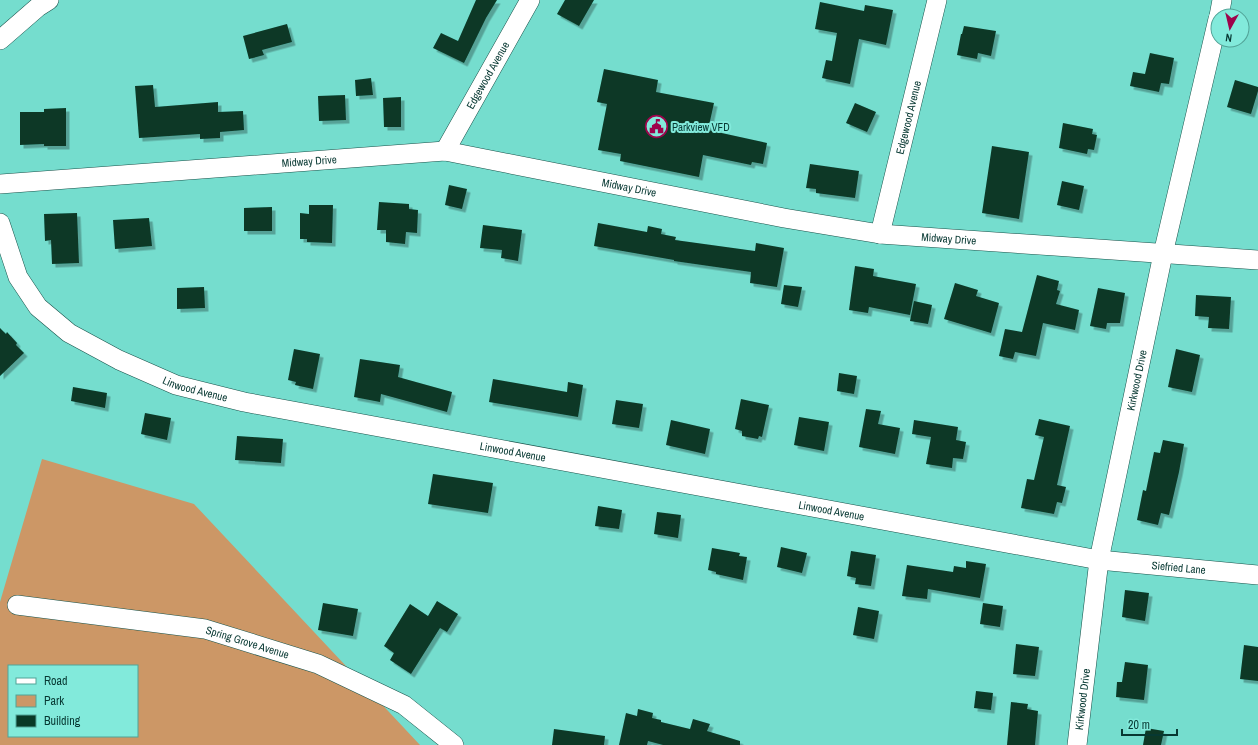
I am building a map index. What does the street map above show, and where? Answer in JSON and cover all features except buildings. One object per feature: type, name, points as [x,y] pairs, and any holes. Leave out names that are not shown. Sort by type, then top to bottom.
[{"type":"street","points":[[0,40],[38,7],[49,0]]},
{"type":"street","name":"Edgewood Avenue","points":[[445,151],[530,0]]},
{"type":"street","name":"Edgewood Avenue","points":[[880,234],[938,0]]},
{"type":"street","name":"Kirkwood Drive","points":[[1077,745],[1099,560],[1163,254],[1211,48]]},
{"type":"street","name":"Midway Drive","points":[[0,184],[445,151],[784,218],[880,234],[1258,260]]},
{"type":"street","name":"Linwood Avenue","points":[[0,223],[18,277],[38,307],[69,334],[119,360],[176,385],[244,402],[1099,560]]},
{"type":"street","name":"Siefried Lane","points":[[1099,560],[1258,575]]},
{"type":"street","name":"Spring Grove Avenue","points":[[17,605],[205,629],[318,664],[404,705],[454,745]]},
{"type":"green space","points":[[42,459],[194,504],[420,745],[0,745],[0,602]]},
{"type":"place","name":"Parkview VFD","points":[[656,127]]}]
